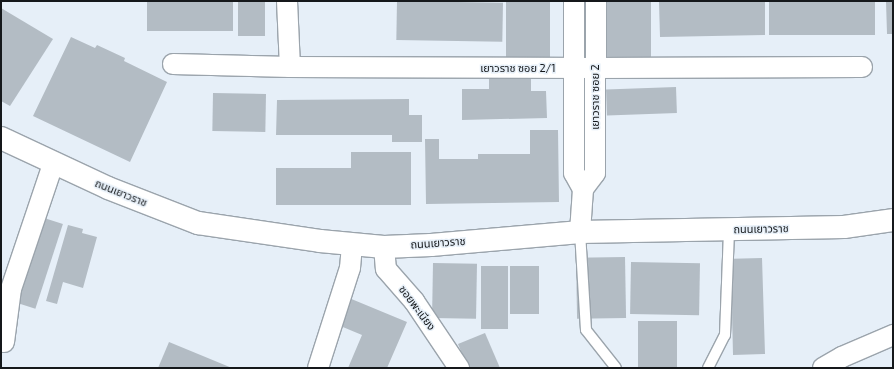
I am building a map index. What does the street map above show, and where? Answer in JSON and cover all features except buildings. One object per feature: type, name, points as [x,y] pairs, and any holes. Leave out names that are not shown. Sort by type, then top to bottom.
[{"type":"main road","name":"ถนนเยาวราช","points":[[1,138],[53,164],[108,188],[198,223],[320,241],[384,247],[431,245],[580,232],[844,227],[893,220]]},
{"type":"street","points":[[287,1],[290,66]]},
{"type":"street","name":"เยาวราช ซอย 2","points":[[574,1],[574,173],[583,189],[595,173],[596,1]]},
{"type":"street","name":"เยาวราช ซอย 2/1","points":[[174,64],[574,68],[862,67]]},
{"type":"street","points":[[4,342],[12,289],[53,164]]},
{"type":"street","points":[[580,232],[583,189]]},
{"type":"street","points":[[318,368],[350,268],[352,244]]},
{"type":"street","name":"ซอยพะเนียง","points":[[384,247],[386,269],[414,301],[459,368]]},
{"type":"street","points":[[823,368],[842,357],[893,335]]},
{"type":"lane","points":[[708,368],[725,335],[729,230]]},
{"type":"lane","points":[[580,232],[586,330],[616,368]]}]
